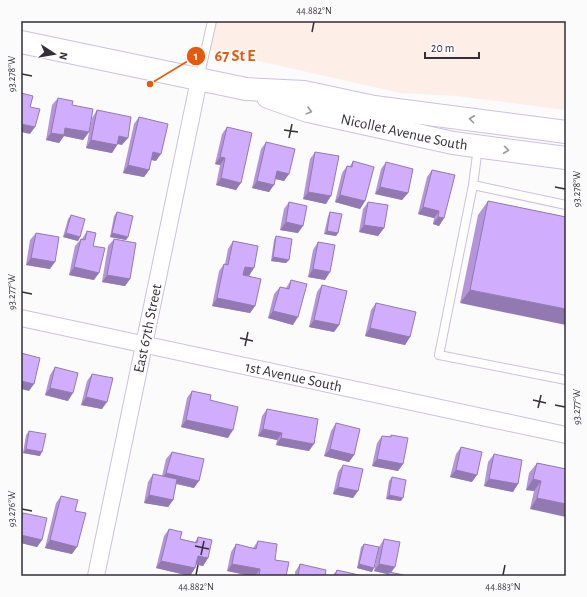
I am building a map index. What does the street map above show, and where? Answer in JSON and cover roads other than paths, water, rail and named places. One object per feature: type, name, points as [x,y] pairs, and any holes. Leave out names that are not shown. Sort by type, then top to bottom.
[{"type":"main road","name":"Nicollet Avenue South","points":[[21,42],[246,89],[304,92],[374,107],[566,132]]},
{"type":"main road","name":"Nicollet Avenue South","points":[[246,89],[308,111],[453,143],[566,158]]},
{"type":"street","name":"East 67th Street","points":[[96,576],[199,80]]},
{"type":"street","name":"1st Avenue South","points":[[21,318],[566,435]]},
{"type":"lane","points":[[199,80],[212,21]]},
{"type":"lane","points":[[478,146],[473,185],[439,355],[566,380]]},
{"type":"lane","points":[[473,185],[566,205]]},
{"type":"place","name":"67 St E","points":[[150,84]]}]
